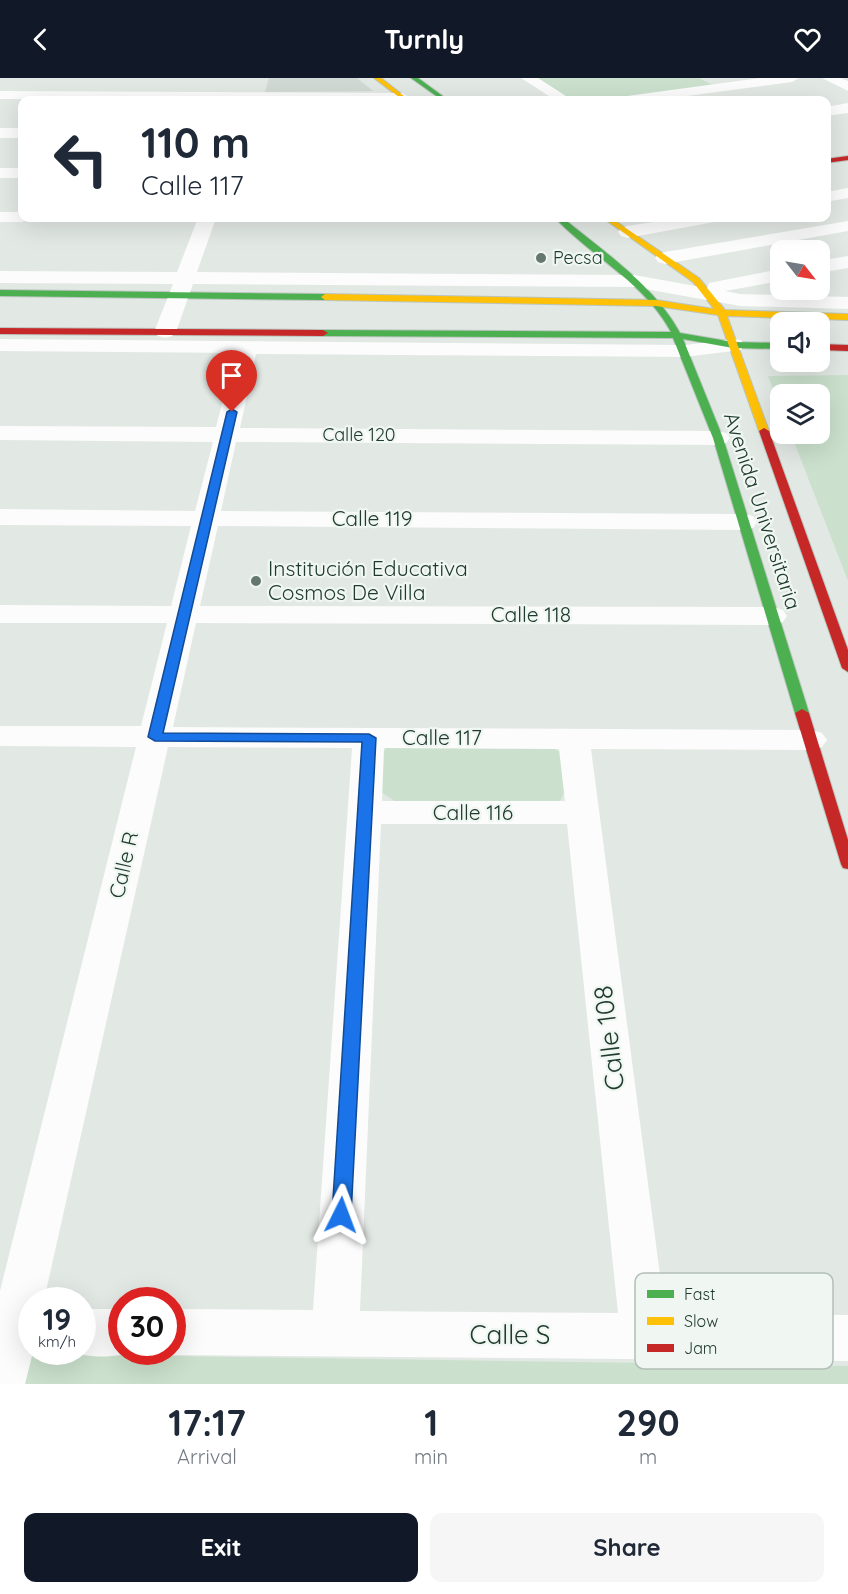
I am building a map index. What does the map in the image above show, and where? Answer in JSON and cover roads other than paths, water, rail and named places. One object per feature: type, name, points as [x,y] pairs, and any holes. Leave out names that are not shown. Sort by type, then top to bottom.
[{"type":"street","points":[[28,95],[41,78]]},
{"type":"street","points":[[252,96],[259,78]]},
{"type":"street","points":[[377,78],[400,96]]},
{"type":"street","points":[[414,78],[439,96]]},
{"type":"street","points":[[528,78],[558,96]]},
{"type":"street","points":[[711,78],[728,86]]},
{"type":"street","points":[[656,96],[792,78]]},
{"type":"street","points":[[829,78],[848,87]]},
{"type":"street","points":[[0,95],[65,96]]},
{"type":"street","points":[[831,110],[848,108]]},
{"type":"street","points":[[0,133],[18,133]]},
{"type":"street","points":[[0,173],[18,173]]},
{"type":"street","points":[[831,196],[848,194]]},
{"type":"street","points":[[0,218],[18,218]]},
{"type":"street","points":[[165,332],[206,222]]},
{"type":"street","name":"Avenida Universitaria","points":[[564,222],[634,280],[656,303],[681,343],[718,438],[848,864]]},
{"type":"street","points":[[613,222],[665,258],[712,299]]},
{"type":"street","points":[[627,232],[686,222]]},
{"type":"street","points":[[665,258],[848,226]]},
{"type":"street","points":[[830,265],[848,262]]},
{"type":"street","points":[[0,277],[656,303],[712,299],[848,303]]},
{"type":"street","points":[[712,299],[770,279]]},
{"type":"street","points":[[0,293],[182,286],[634,280],[712,299],[848,318]]},
{"type":"street","name":"Avenida Universitaria","points":[[712,299],[733,345],[848,668]]},
{"type":"street","points":[[0,331],[165,332],[770,346]]},
{"type":"street","points":[[0,345],[247,347],[681,343]]},
{"type":"street","name":"Calle R","points":[[33,1287],[155,737],[247,347]]},
{"type":"street","points":[[830,347],[848,348]]},
{"type":"street","name":"Calle 120","points":[[0,433],[718,438]]},
{"type":"street","name":"Calle 119","points":[[0,517],[744,522]]},
{"type":"street","name":"Calle 118","points":[[0,614],[773,616]]},
{"type":"street","name":"Calle 117","points":[[0,736],[811,740]]},
{"type":"street","points":[[334,1334],[369,738]]},
{"type":"street","name":"Calle 108","points":[[574,739],[637,1273]]},
{"type":"street","name":"Calle 116","points":[[364,812],[582,813]]},
{"type":"street","name":"Calle S","points":[[186,1332],[635,1336]]},
{"type":"street","name":"Calle S","points":[[833,1338],[848,1338]]},
{"type":"street","name":"Calle R","points":[[1,1384],[18,1343]]},
{"type":"place","name":"Pecsa","points":[[541,258]]},
{"type":"place","name":"Institución Educativa Cosmos De Villa","points":[[256,581]]}]
